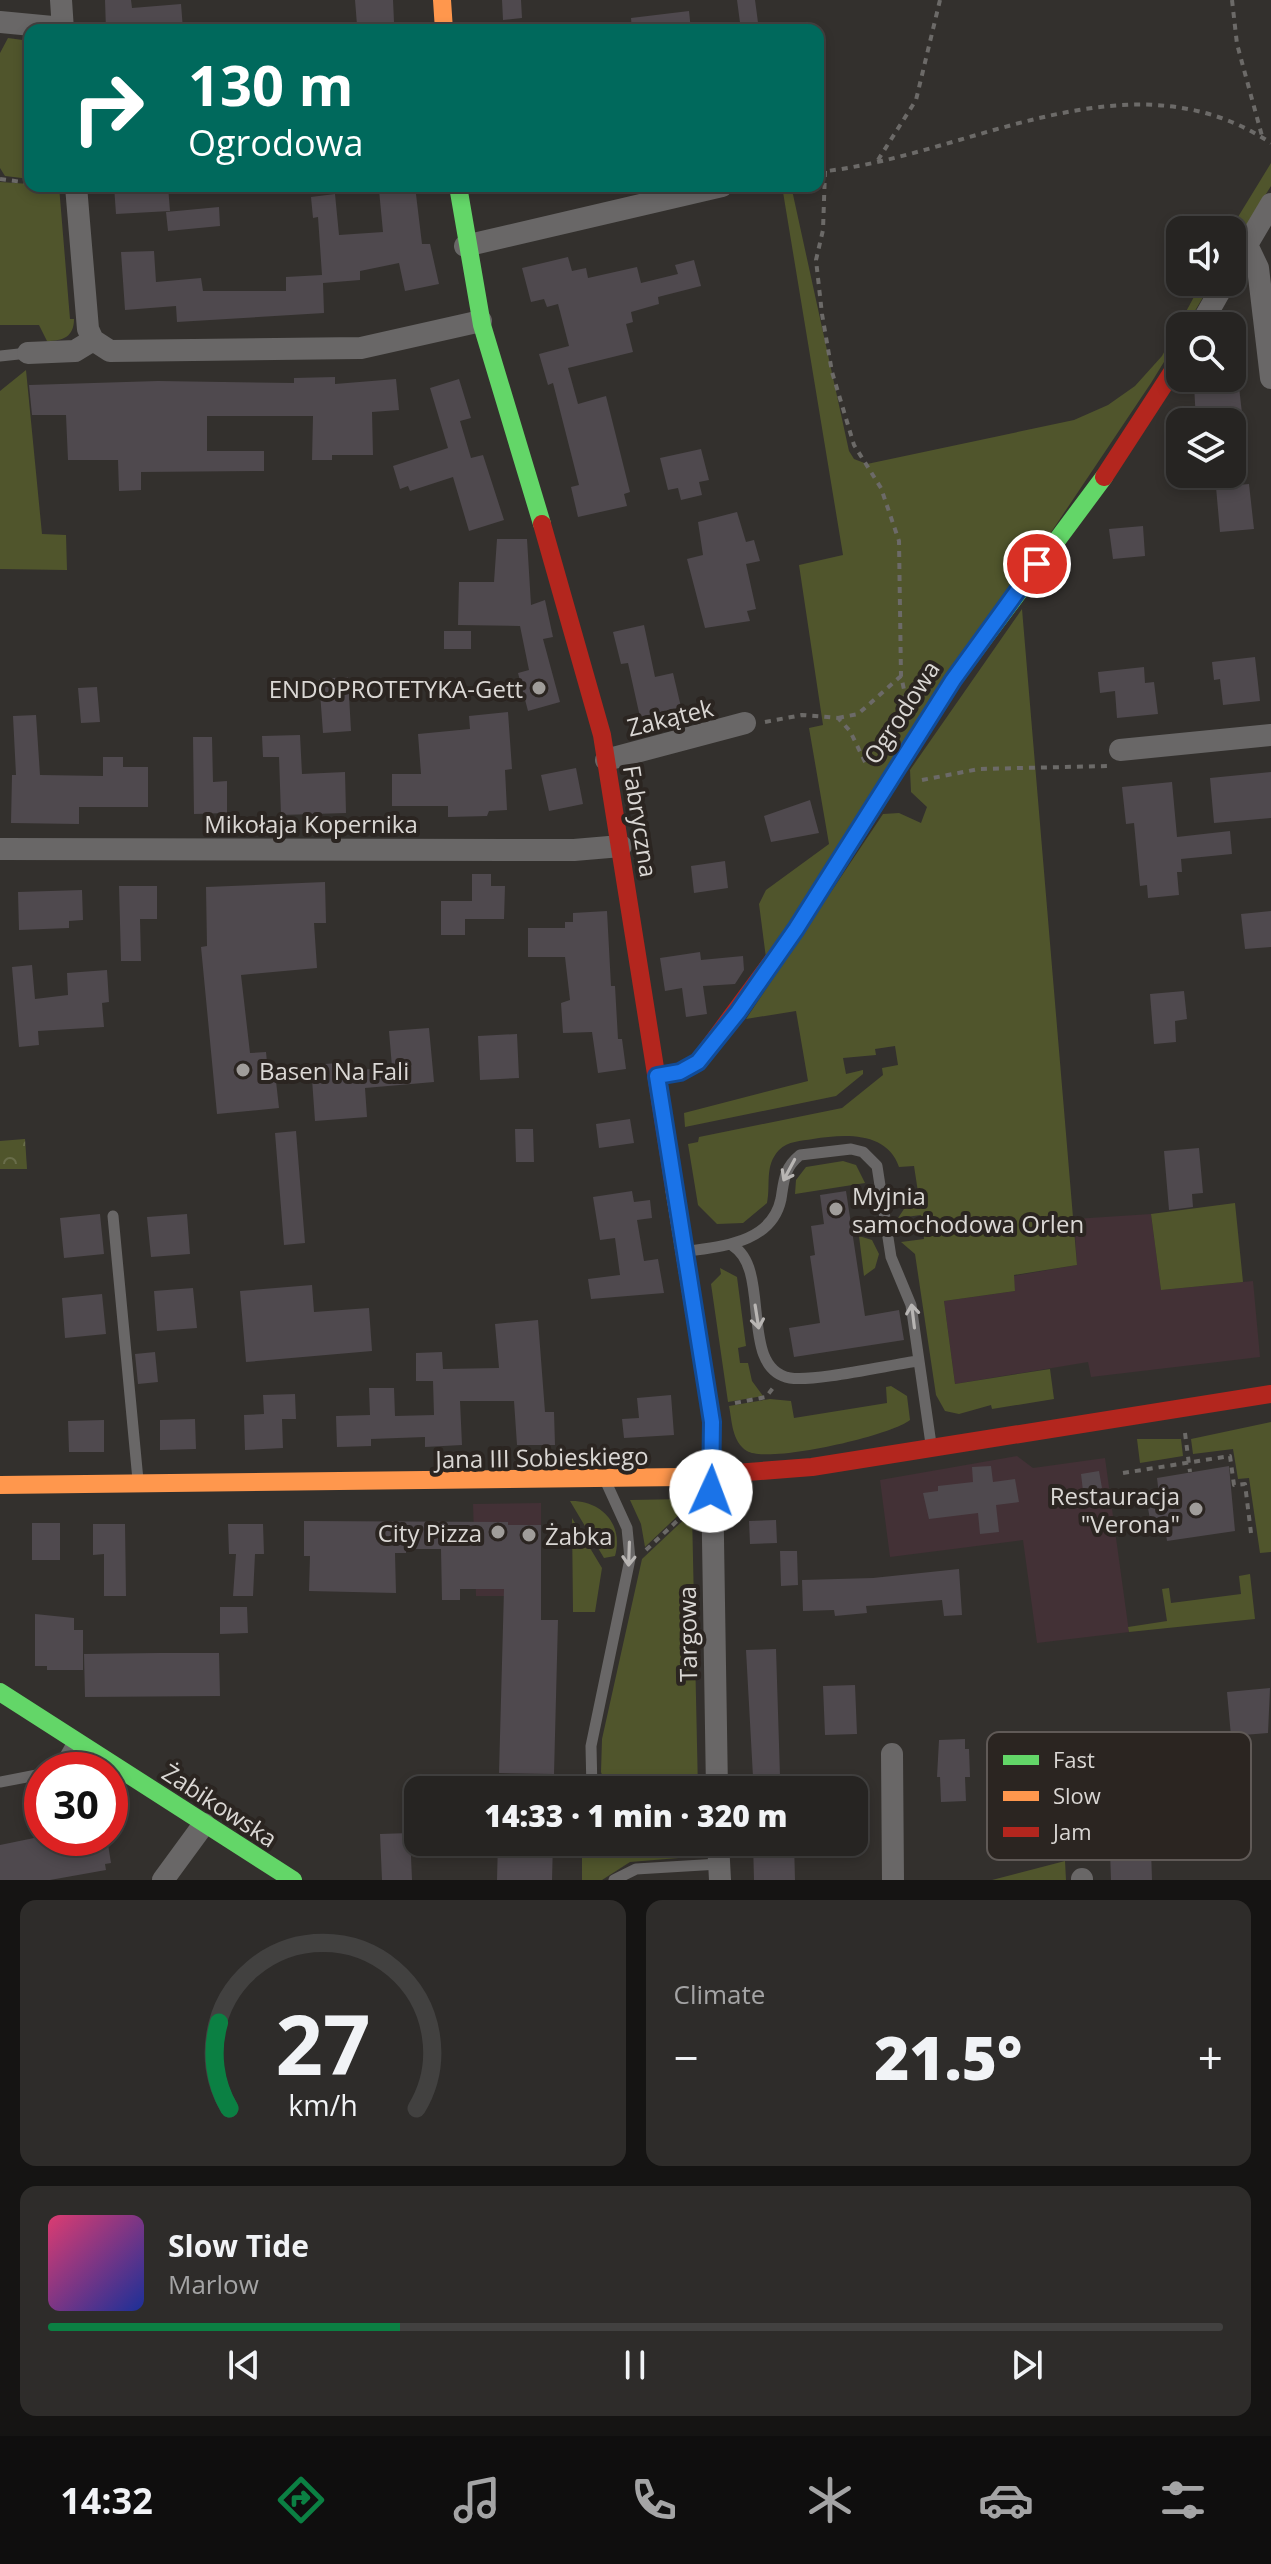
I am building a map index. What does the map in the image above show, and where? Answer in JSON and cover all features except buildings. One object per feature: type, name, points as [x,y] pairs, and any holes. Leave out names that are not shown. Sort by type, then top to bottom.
[{"type":"street","points":[[61,0],[63,24]]},
{"type":"street","points":[[442,0],[444,24]]},
{"type":"street","points":[[0,22],[24,25]]},
{"type":"street","points":[[76,192],[87,321],[93,340],[104,348],[117,351],[307,351],[382,345],[481,321]]},
{"type":"street","name":"Fabryczna","points":[[459,192],[465,246],[481,321],[576,626],[606,760],[712,1422],[712,1477]]},
{"type":"street","points":[[465,246],[696,192]]},
{"type":"street","points":[[1271,204],[1247,245],[1258,268],[1271,378]]},
{"type":"street","points":[[28,353],[75,351],[93,340]]},
{"type":"street","name":"Ogrodowa","points":[[657,1076],[680,1072],[698,1062],[713,1046],[796,929],[886,782],[998,615],[1123,452],[1166,383]]},
{"type":"street","name":"Zakątek","points":[[606,760],[745,723]]},
{"type":"street","points":[[1120,750],[1271,735]]},
{"type":"street","name":"Mikołaja Kopernika","points":[[0,849],[574,850],[621,846]]},
{"type":"street","name":"Jana III Sobieskiego","points":[[0,1485],[606,1481],[712,1477],[812,1467],[1271,1394]]},
{"type":"street","name":"Targowa","points":[[712,1477],[717,1776]]},
{"type":"street","name":"Żabikowska","points":[[0,1692],[293,1880]]},
{"type":"street","points":[[892,1754],[893,1880]]},
{"type":"street","points":[[163,1880],[204,1824]]},
{"type":"lane","points":[[0,356],[28,353]]},
{"type":"lane","points":[[685,1252],[733,1246],[762,1229],[774,1217],[785,1172],[800,1155],[839,1148],[863,1152],[877,1166],[889,1247],[910,1296],[932,1449]]},
{"type":"lane","points":[[113,1216],[139,1484]]},
{"type":"lane","points":[[733,1246],[747,1262],[765,1358],[771,1369],[781,1375],[801,1378],[918,1361]]},
{"type":"lane","points":[[592,1776],[591,1746],[629,1565],[627,1528],[606,1481]]},
{"type":"lane","points":[[67,1752],[74,1740]]},
{"type":"lane","points":[[0,1782],[24,1777]]},
{"type":"lane","points":[[614,1880],[636,1869],[719,1862]]},
{"type":"path","points":[[878,160],[916,100],[940,0]]},
{"type":"path","points":[[1232,0],[1237,44],[1263,138]]},
{"type":"path","points":[[917,735],[901,676],[899,541],[881,488],[854,445],[832,372],[822,314],[816,260],[823,230],[825,171],[1088,109],[1137,102],[1195,111],[1271,143]]},
{"type":"path","points":[[0,177],[24,182]]},
{"type":"path","points":[[745,723],[802,715],[838,718],[858,714],[901,676]]},
{"type":"path","points":[[838,718],[850,731],[867,766],[886,782],[905,784],[979,769],[1109,766],[1116,762],[1120,750]]},
{"type":"path","points":[[725,1404],[766,1397],[781,1375]]},
{"type":"path","points":[[1185,1433],[1190,1472]]},
{"type":"path","points":[[1123,1473],[1230,1456],[1234,1485],[1245,1484],[1251,1533]]},
{"type":"path","points":[[629,1565],[695,1505]]},
{"type":"shaded area","points":[[1151,1214],[1161,1290],[1253,1281],[1260,1357],[1091,1377],[1088,1362],[955,1384],[944,1301],[1015,1291],[1013,1276],[1077,1265],[1074,1219]]},
{"type":"shaded area","points":[[1017,1456],[1033,1468],[1105,1458],[1129,1632],[1037,1643],[1023,1540],[890,1557],[880,1480]]},
{"type":"shaded area","points":[[541,1503],[541,1588],[528,1596],[476,1596],[473,1504]]},
{"type":"green space","points":[[8,38],[24,40],[24,178],[5,176],[0,168],[0,53]]},
{"type":"green space","points":[[1271,163],[1271,186],[1246,226],[1246,216],[1239,216]]},
{"type":"green space","points":[[0,182],[24,184],[24,192],[59,192],[70,319],[74,319],[72,330],[63,339],[47,341],[39,325],[0,325]]},
{"type":"green space","points":[[783,192],[792,192],[849,451],[854,459],[867,464],[1074,420],[1108,405],[1135,386],[1166,349],[1166,359],[1151,383],[766,958],[759,904],[766,890],[829,844],[809,728],[823,725],[799,565],[843,555]]},
{"type":"green space","points":[[1194,296],[1204,296],[1194,312],[1186,312]]},
{"type":"green space","points":[[26,370],[42,534],[66,535],[67,570],[0,569],[0,391]]},
{"type":"green space","points":[[1022,609],[1077,1265],[1014,1275],[1015,1291],[944,1301],[955,1384],[1050,1369],[1054,1399],[992,1409],[991,1405],[959,1414],[945,1411],[936,1395],[915,1254],[901,1242],[924,1239],[921,1215],[898,1218],[906,1206],[907,1194],[918,1192],[914,1166],[899,1167],[885,1147],[863,1138],[838,1136],[799,1141],[783,1147],[774,1156],[767,1203],[743,1223],[717,1224],[698,1205],[688,1144],[698,1142],[699,1137],[842,1108],[883,1075],[882,1068],[898,1065],[895,1046],[875,1049],[876,1055],[843,1058],[846,1074],[863,1070],[863,1074],[836,1096],[685,1127],[684,1113],[808,1081],[796,1011],[746,1019],[883,814],[899,813],[921,823],[927,807],[911,792],[910,770]]},
{"type":"green space","points":[[25,1139],[27,1169],[0,1169],[0,1141]]},
{"type":"green space","points":[[843,1161],[856,1165],[865,1183],[795,1194],[796,1180],[806,1167]]},
{"type":"green space","points":[[1235,1203],[1243,1282],[1161,1290],[1151,1214]]},
{"type":"green space","points":[[859,1236],[872,1240],[879,1254],[875,1268],[864,1276]]},
{"type":"green space","points":[[720,1268],[737,1277],[746,1346],[738,1348],[740,1363],[748,1363],[752,1381],[763,1396],[728,1402],[711,1284],[721,1274]]},
{"type":"green space","points":[[891,1386],[907,1396],[910,1420],[855,1440],[803,1451],[759,1454],[742,1447],[734,1431],[729,1406],[770,1399],[791,1401],[794,1418],[887,1403],[886,1387]]},
{"type":"green space","points":[[1271,1422],[1271,1552],[1260,1553],[1249,1478],[1238,1479],[1233,1449],[1193,1454],[1191,1439]]},
{"type":"green space","points":[[1137,1439],[1181,1439],[1183,1456],[1140,1463]]},
{"type":"green space","points":[[685,1499],[689,1505],[645,1547],[641,1524],[630,1500]]},
{"type":"green space","points":[[570,1501],[591,1505],[608,1516],[616,1534],[615,1556],[604,1558]]},
{"type":"green space","points":[[692,1512],[698,1776],[602,1776],[601,1772],[602,1739],[642,1559]]},
{"type":"green space","points":[[572,1518],[602,1568],[595,1612],[573,1612]]},
{"type":"green space","points":[[1250,1574],[1255,1619],[1129,1632],[1128,1627],[1167,1621],[1162,1589],[1169,1588],[1171,1603],[1241,1594],[1239,1576]]},
{"type":"green space","points":[[582,1856],[693,1856],[630,1862],[602,1880],[582,1880]]},
{"type":"green space","points":[[1065,1861],[1066,1880],[992,1880]]},
{"type":"traffic: fast","points":[[459,192],[482,325],[542,524]]},
{"type":"traffic: fast","points":[[847,849],[953,680],[1104,477]]},
{"type":"traffic: fast","points":[[0,1692],[293,1880]]},
{"type":"traffic: slow","points":[[442,0],[444,24]]},
{"type":"traffic: slow","points":[[674,1187],[712,1422],[712,1477]]},
{"type":"traffic: slow","points":[[0,1485],[683,1477]]},
{"type":"traffic: jam","points":[[1104,477],[1166,382]]},
{"type":"traffic: jam","points":[[542,524],[602,735],[674,1187]]},
{"type":"traffic: jam","points":[[657,1076],[680,1072],[698,1062],[796,929],[847,849]]},
{"type":"traffic: jam","points":[[683,1477],[812,1467],[1271,1394]]},
{"type":"place","name":"ENDOPROTETYKA-Gett","points":[[539,688]]},
{"type":"place","name":"Basen Na Fali","points":[[243,1070]]},
{"type":"place","name":"Myjnia samochodowa Orlen","points":[[836,1209]]},
{"type":"place","name":"Restauracja \"Verona\"","points":[[1196,1509]]},
{"type":"place","name":"City Pizza","points":[[498,1532]]},
{"type":"place","name":"Żabka","points":[[529,1535]]},
{"type":"route","points":[[711,1491],[712,1422],[657,1076],[680,1072],[698,1062],[713,1046],[796,929],[893,770],[953,680],[1037,564]]}]
